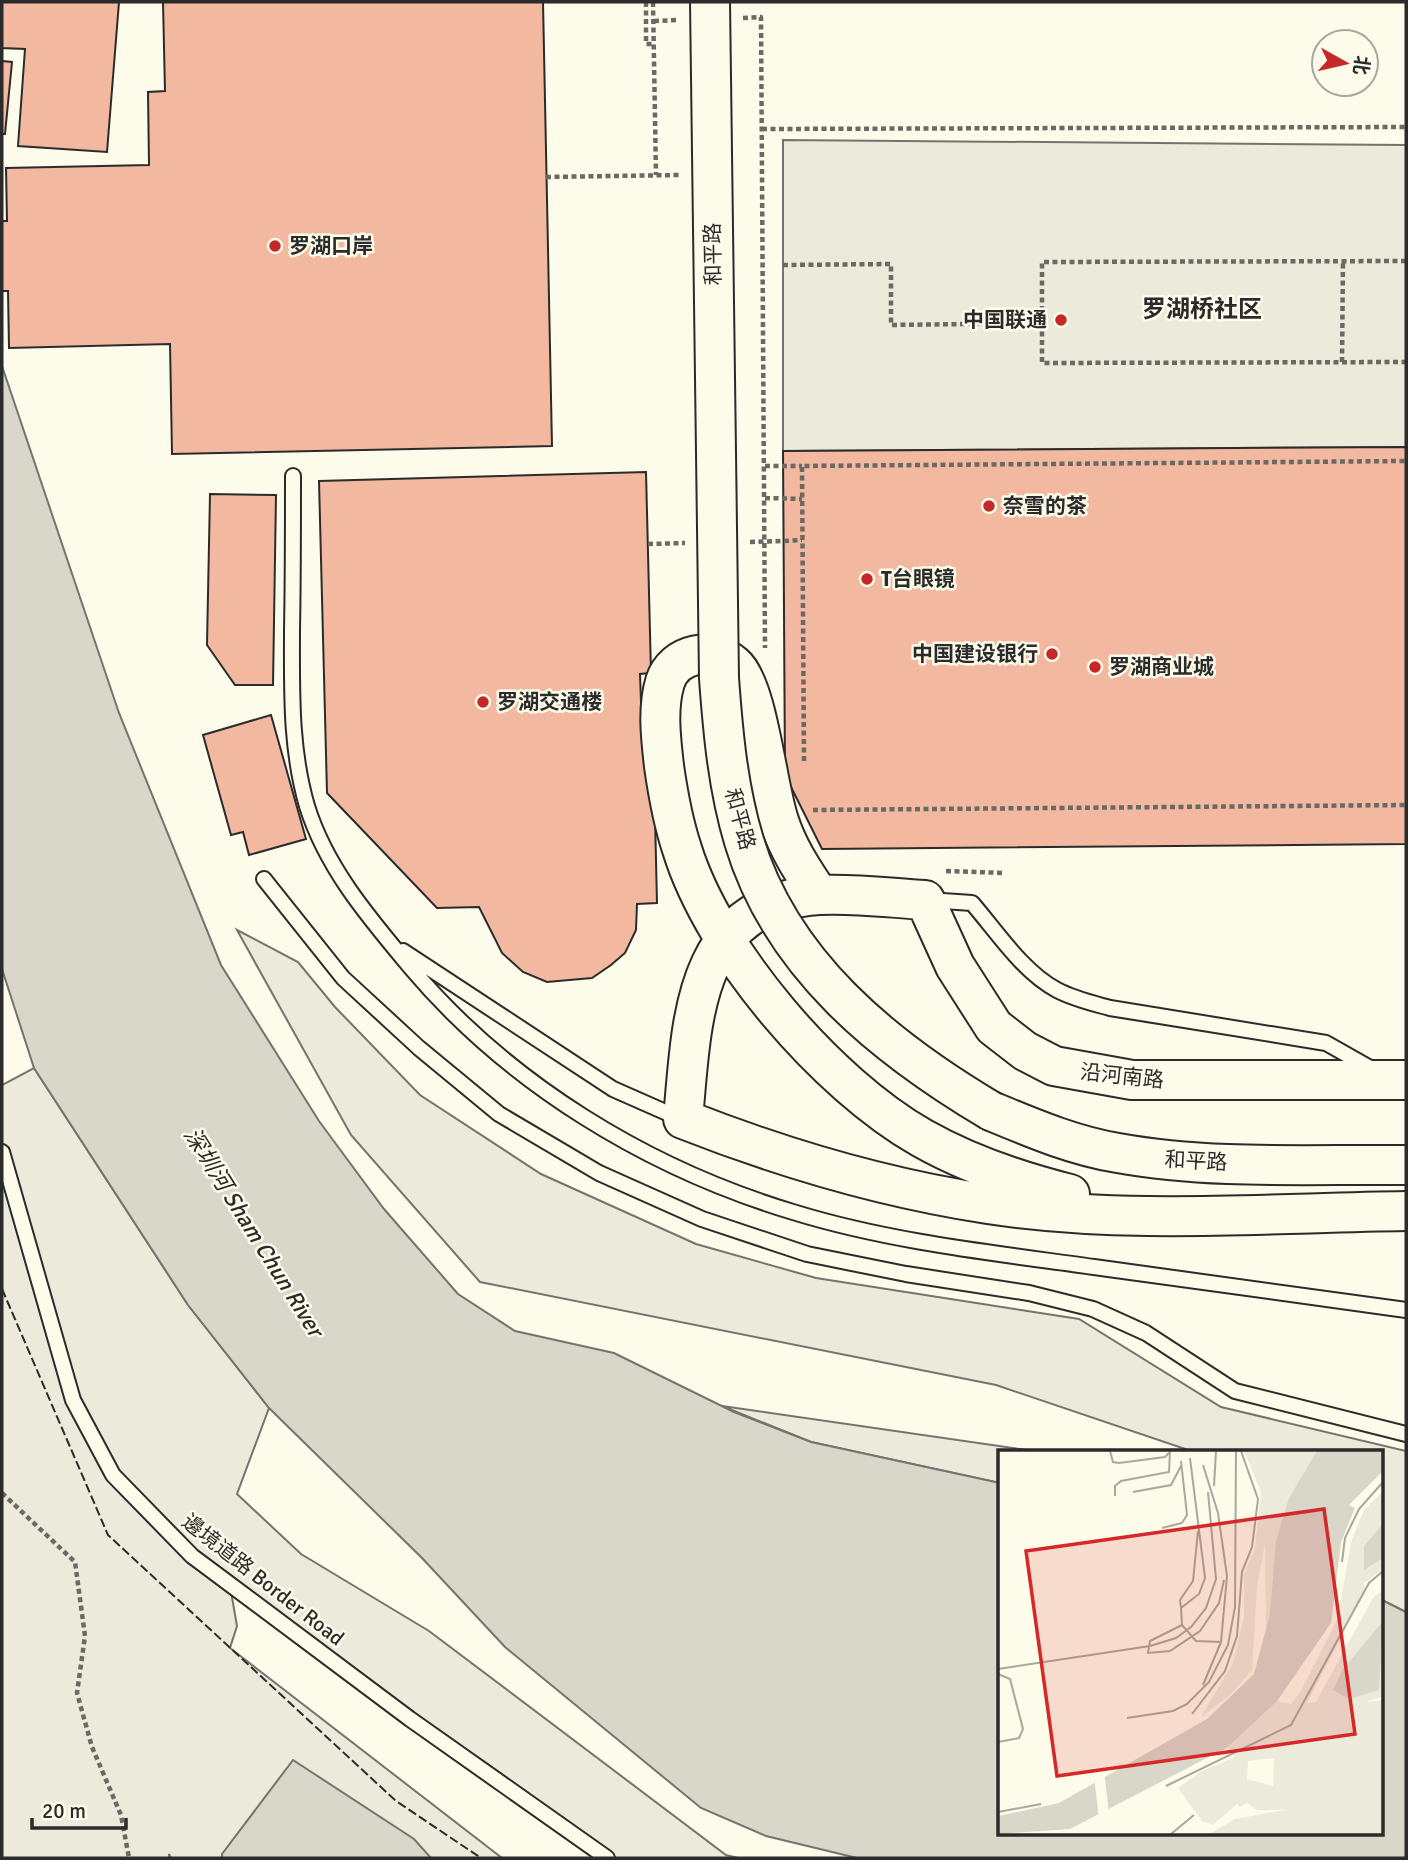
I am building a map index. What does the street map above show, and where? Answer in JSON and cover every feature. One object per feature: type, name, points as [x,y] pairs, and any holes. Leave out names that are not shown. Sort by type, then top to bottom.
[{"type":"main road","name":"和平路","points":[[710,2],[719,678],[731,789],[745,844],[768,899],[799,948],[830,987],[901,1053],[991,1111],[1068,1140],[1115,1153],[1165,1160],[1406,1165]]},
{"type":"main road","points":[[819,895],[794,859],[779,822],[767,782],[748,683],[737,667],[728,660],[709,654],[679,661],[668,673],[660,717],[668,797],[682,851],[704,900],[765,995],[827,1064],[876,1107],[920,1137],[993,1171],[1041,1186],[1128,1206],[1196,1214]]},
{"type":"main road","points":[[933,885],[788,900],[765,910],[726,937],[707,968],[697,1000],[683,1119],[744,1143],[871,1182],[990,1204],[1080,1213],[1406,1211]]},
{"type":"main road","name":"沿河南路","points":[[933,885],[955,966],[994,1027],[1025,1051],[1054,1066],[1132,1080],[1399,1080]]},
{"type":"main road","points":[[1165,1160],[1310,1189],[1406,1203]]},
{"type":"lane","points":[[293,476],[291,698],[297,762],[308,808],[327,855],[352,895],[445,1008],[510,1066],[571,1109],[653,1156],[731,1191],[794,1213],[885,1234],[1065,1263],[1406,1310]]},
{"type":"lane","points":[[264,879],[343,978],[419,1048],[499,1114],[598,1173],[702,1219],[807,1254],[906,1275],[1029,1293],[1093,1309],[1146,1333],[1236,1391],[1406,1434]]},
{"type":"lane","points":[[933,885],[972,903],[1034,971],[1055,989],[1078,999],[1110,1008],[1326,1043],[1399,1080]]},
{"type":"lane","points":[[389,942],[613,1089],[683,1119]]},
{"type":"lane","name":"邊境道路 Border Road","points":[[2,1152],[73,1400],[113,1475],[192,1556],[410,1719],[607,1858]]},
{"type":"path","points":[[646,2],[646,44],[654,44]]},
{"type":"path","points":[[653,2],[656,175]]},
{"type":"path","points":[[761,17],[765,649]]},
{"type":"path","points":[[762,129],[1406,127]]},
{"type":"path","points":[[546,177],[712,174]]},
{"type":"path","points":[[1342,362],[1343,261]]},
{"type":"path","points":[[1406,261],[1042,262],[1042,363],[1406,362]]},
{"type":"path","points":[[783,265],[891,264],[891,325],[1042,323]]},
{"type":"path","points":[[765,466],[1406,461]]},
{"type":"path","points":[[802,466],[804,770]]},
{"type":"path","points":[[765,498],[802,499]]},
{"type":"path","points":[[784,541],[802,540]]},
{"type":"path","points":[[804,810],[1406,805]]},
{"type":"path","points":[[933,885],[1005,873]]},
{"type":"path","points":[[2,1493],[75,1562],[85,1636],[77,1693],[92,1747],[121,1815],[129,1858]]},
{"type":"shaded area","points":[[783,140],[1406,145],[1406,447],[783,451]]},
{"type":"shaded area","points":[[237,930],[298,962],[335,1007],[420,1095],[541,1174],[696,1244],[816,1278],[1079,1319],[1221,1407],[1406,1451],[1406,1612],[1384,1601],[1384,1450],[1188,1450],[996,1385],[480,1282],[351,1135]]},
{"type":"shaded area","points":[[34,1068],[188,1305],[269,1408],[237,1494],[301,1554],[429,1631],[726,1855],[738,1858],[611,1858],[230,1586],[237,1626],[230,1648],[502,1858],[171,1858],[169,1854],[169,1858],[2,1858],[2,1085]]},
{"type":"shaded area","points":[[722,1406],[1026,1450],[998,1450],[998,1483],[811,1442]]},
{"type":"water","name":"深圳河 Sham Chun River","points":[[2,366],[119,713],[221,965],[319,1121],[384,1209],[458,1294],[515,1331],[614,1353],[734,1412],[811,1442],[998,1483],[998,1836],[1384,1836],[1384,1601],[1406,1612],[1406,1858],[857,1858],[766,1836],[701,1808],[505,1647],[422,1558],[269,1408],[188,1305],[34,1068],[2,969]]},
{"type":"water","points":[[293,1760],[414,1839],[431,1858],[222,1858],[222,1854]]},
{"type":"building","points":[[2,2],[119,2],[107,152],[18,146],[25,49],[2,48]]},
{"type":"building","name":"罗湖口岸","points":[[163,2],[543,2],[552,446],[172,454],[170,344],[9,348],[8,291],[2,291],[2,221],[7,221],[6,168],[149,165],[148,92],[165,91]]},
{"type":"building","points":[[2,61],[12,62],[5,134],[2,134]]},
{"type":"building","name":"罗湖商业城","points":[[1406,447],[1406,844],[822,849],[785,775],[783,451]]},
{"type":"building","name":"罗湖交通楼","points":[[646,472],[651,673],[640,674],[642,730],[653,729],[657,903],[637,904],[636,930],[625,953],[611,965],[592,978],[547,982],[523,972],[502,953],[479,907],[437,908],[327,793],[319,481]]},
{"type":"building","points":[[210,494],[276,495],[273,685],[235,685],[207,645]]},
{"type":"building","points":[[271,715],[306,839],[249,855],[243,832],[231,835],[203,735]]},
{"type":"fence","points":[[2,1289],[108,1535],[396,1801],[481,1858]]},
{"type":"place","name":"罗湖口岸","points":[[275,246]]},
{"type":"place","name":"中国联通","points":[[1061,320]]},
{"type":"place","name":"奈雪的茶","points":[[989,506]]},
{"type":"place","name":"T台眼镜","points":[[867,579]]},
{"type":"place","name":"中国建设银行","points":[[1052,654]]},
{"type":"place","name":"罗湖商业城","points":[[1095,667]]},
{"type":"place","name":"罗湖交通楼","points":[[483,702]]},
{"type":"district","name":"罗湖桥社区","points":[[1202,309]]}]
